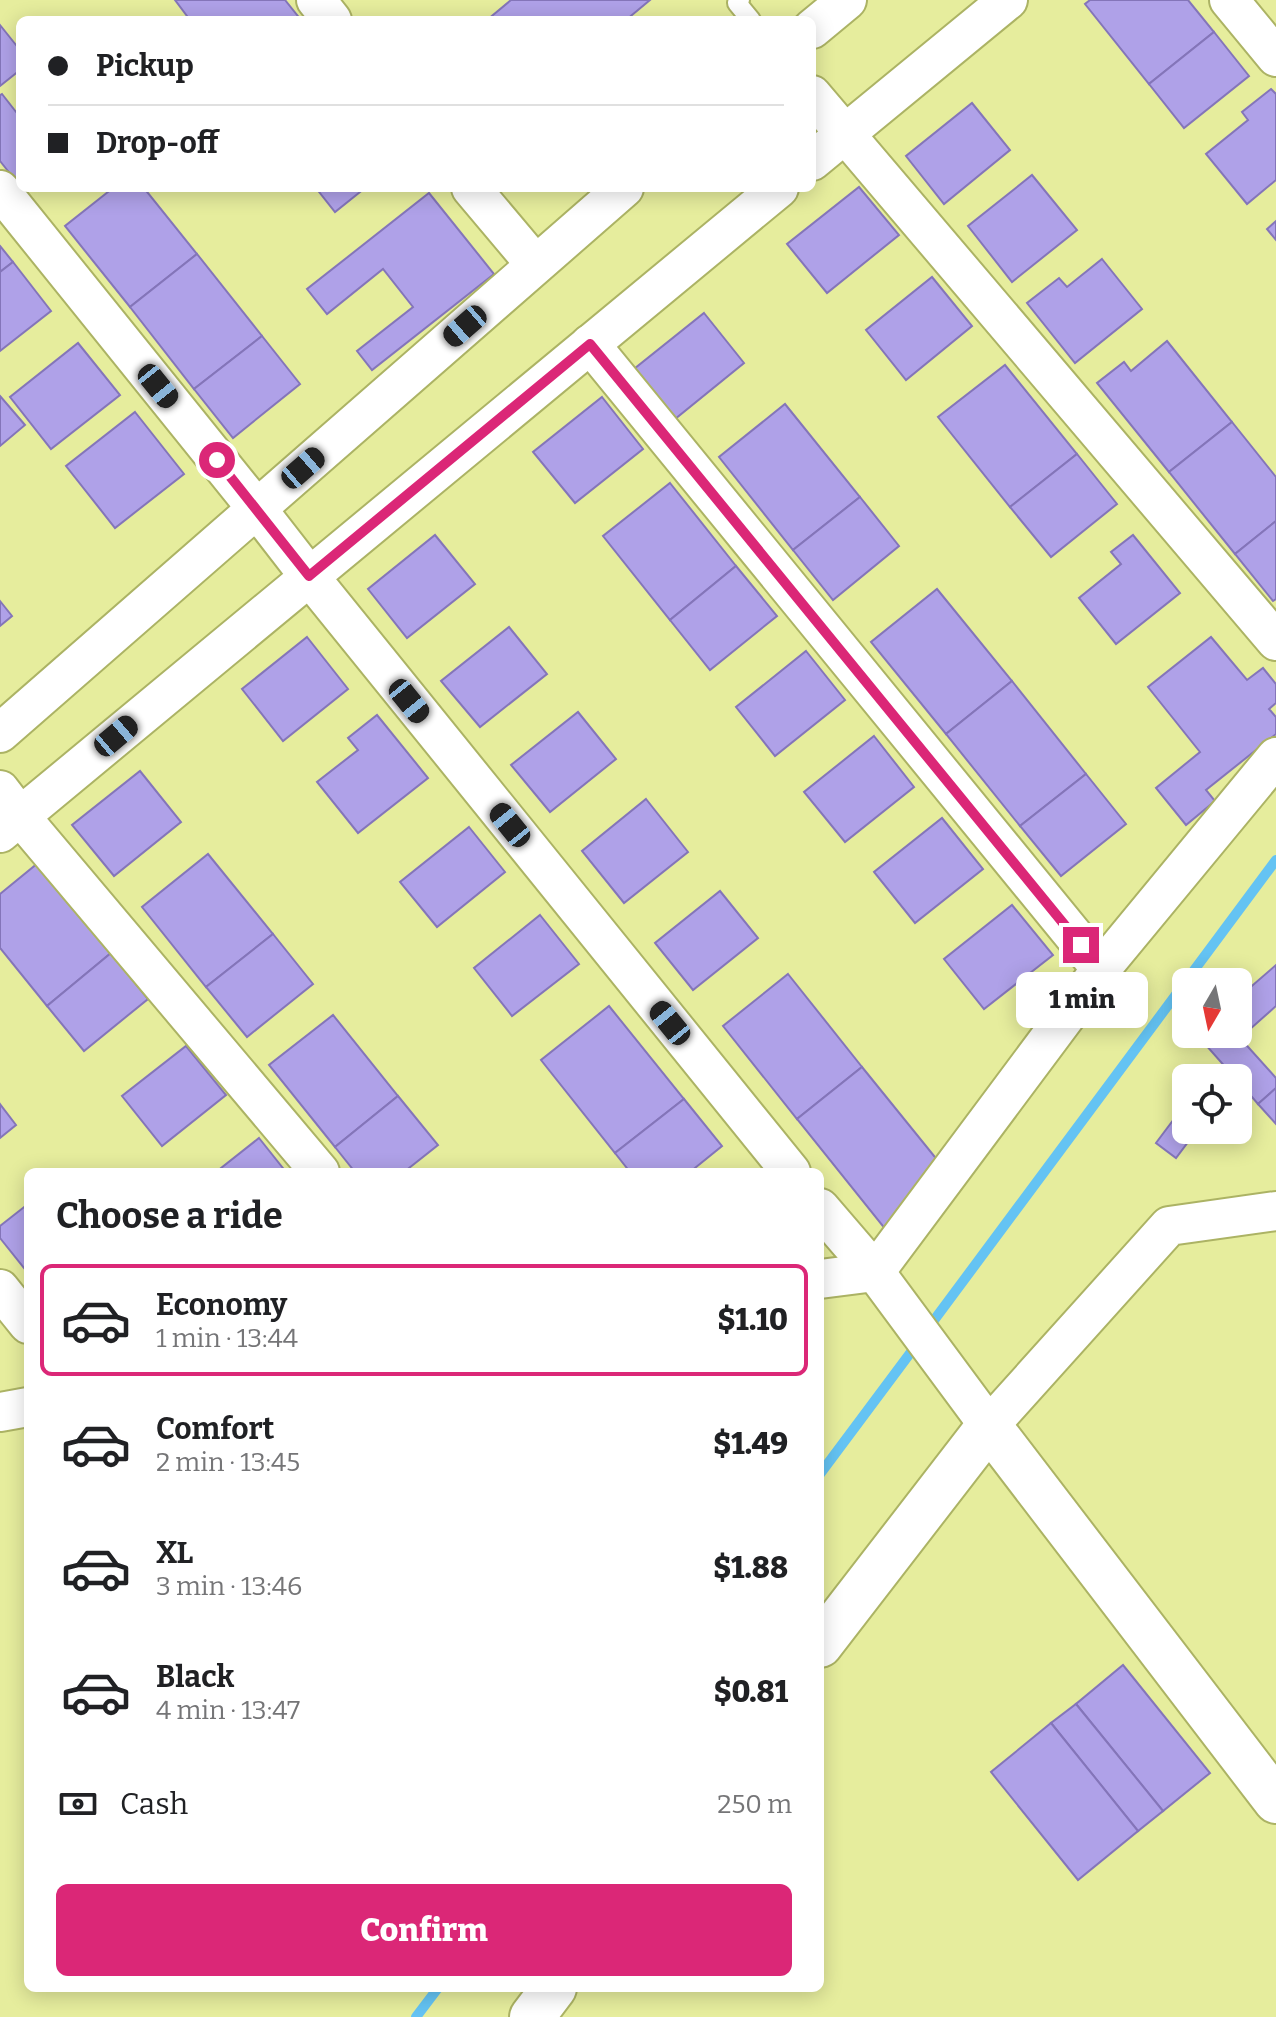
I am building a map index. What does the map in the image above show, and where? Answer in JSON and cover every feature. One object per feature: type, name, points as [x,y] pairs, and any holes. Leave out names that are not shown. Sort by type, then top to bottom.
[{"type":"street","points":[[316,0],[329,16]]},
{"type":"street","points":[[816,26],[847,0]]},
{"type":"street","points":[[816,158],[1008,0]]},
{"type":"street","points":[[1229,0],[1276,57]]},
{"type":"street","points":[[816,100],[1276,641]]},
{"type":"street","points":[[0,190],[788,1168]]},
{"type":"street","points":[[474,192],[535,264]]},
{"type":"street","points":[[0,733],[619,192]]},
{"type":"street","points":[[317,1168],[7,813],[309,576],[774,192]]},
{"type":"street","points":[[590,344],[1101,969]]},
{"type":"street","points":[[824,1278],[875,1272],[1101,969],[1276,757]]},
{"type":"street","points":[[824,1640],[989,1426],[1169,1226],[1276,1211]]},
{"type":"street","points":[[824,1213],[875,1272],[1276,1801]]},
{"type":"street","points":[[0,1289],[24,1319]]},
{"type":"street","points":[[0,1412],[24,1408]]},
{"type":"street","points":[[532,2017],[551,1992]]},
{"type":"lane","points":[[740,0],[737,3],[748,16]]},
{"type":"building","points":[[175,0],[285,0],[298,16],[187,16]]},
{"type":"building","points":[[511,0],[650,0],[631,16],[492,16]]},
{"type":"building","points":[[1090,0],[1188,0],[1214,32],[1149,84],[1085,4]]},
{"type":"building","points":[[0,25],[16,45],[16,73],[0,86]]},
{"type":"building","points":[[1214,32],[1249,76],[1184,128],[1149,84]]},
{"type":"building","points":[[1271,89],[1276,94],[1276,180],[1247,204],[1206,154],[1248,120],[1242,112]]},
{"type":"building","points":[[0,95],[16,112],[16,181],[0,161]]},
{"type":"building","points":[[972,103],[1010,150],[944,204],[906,156]]},
{"type":"building","points":[[1032,175],[1077,230],[1012,282],[968,226]]},
{"type":"building","points":[[859,187],[899,235],[827,293],[787,244]]},
{"type":"building","points":[[108,192],[147,192],[197,254],[130,307],[65,226]]},
{"type":"building","points":[[319,192],[360,192],[335,212]]},
{"type":"building","points":[[429,193],[494,274],[372,370],[357,351],[413,307],[383,269],[327,314],[307,289]]},
{"type":"building","points":[[1276,221],[1276,240],[1267,229]]},
{"type":"building","points":[[0,246],[13,262],[0,272]]},
{"type":"building","points":[[197,254],[262,336],[194,389],[130,307]]},
{"type":"building","points":[[1102,259],[1142,309],[1075,363],[1027,303],[1059,278],[1067,287]]},
{"type":"building","points":[[13,262],[51,311],[0,351],[0,272]]},
{"type":"building","points":[[932,277],[972,326],[906,380],[866,330]]},
{"type":"building","points":[[704,313],[744,363],[675,419],[634,369]]},
{"type":"building","points":[[262,336],[300,384],[233,438],[194,389]]},
{"type":"building","points":[[1167,341],[1232,422],[1169,472],[1097,383],[1124,362],[1131,371]]},
{"type":"building","points":[[78,343],[120,395],[51,449],[10,397]]},
{"type":"building","points":[[1005,365],[1077,454],[1010,507],[938,417]]},
{"type":"building","points":[[0,396],[25,425],[0,446]]},
{"type":"building","points":[[602,397],[643,449],[575,503],[533,452]]},
{"type":"building","points":[[785,404],[860,497],[793,550],[719,457]]},
{"type":"building","points":[[135,412],[184,474],[115,528],[66,466]]},
{"type":"building","points":[[1232,422],[1276,477],[1276,521],[1235,554],[1169,472]]},
{"type":"building","points":[[1077,454],[1117,504],[1051,557],[1010,507]]},
{"type":"building","points":[[670,483],[736,566],[670,620],[603,536]]},
{"type":"building","points":[[860,497],[899,546],[833,600],[793,550]]},
{"type":"building","points":[[1276,521],[1276,599],[1273,601],[1235,554]]},
{"type":"building","points":[[435,535],[475,584],[407,638],[368,589]]},
{"type":"building","points":[[1133,535],[1180,593],[1116,644],[1079,598],[1121,564],[1111,552]]},
{"type":"building","points":[[736,566],[777,616],[710,670],[670,620]]},
{"type":"building","points":[[937,589],[1012,681],[946,734],[871,642]]},
{"type":"building","points":[[0,601],[12,616],[0,626]]},
{"type":"building","points":[[509,627],[547,674],[480,727],[441,681]]},
{"type":"building","points":[[307,637],[348,689],[283,741],[242,689]]},
{"type":"building","points":[[1211,637],[1247,680],[1263,668],[1276,684],[1276,703],[1269,709],[1276,717],[1276,734],[1206,790],[1215,801],[1186,825],[1156,788],[1200,752],[1148,687]]},
{"type":"building","points":[[806,651],[845,700],[775,756],[736,707]]},
{"type":"building","points":[[1012,681],[1086,774],[1020,826],[946,734]]},
{"type":"building","points":[[578,712],[616,759],[550,812],[511,765]]},
{"type":"building","points":[[377,715],[428,778],[358,833],[317,782],[358,750],[348,738]]},
{"type":"building","points":[[874,736],[914,787],[845,842],[804,792]]},
{"type":"building","points":[[140,771],[181,822],[114,876],[72,825]]},
{"type":"building","points":[[1086,774],[1126,824],[1061,876],[1020,826]]},
{"type":"building","points":[[646,799],[688,852],[624,903],[582,851]]},
{"type":"building","points":[[942,818],[983,869],[915,923],[874,872]]},
{"type":"building","points":[[469,827],[505,872],[437,927],[400,882]]},
{"type":"building","points":[[208,854],[273,934],[206,987],[142,907]]},
{"type":"building","points":[[38,863],[111,953],[47,1006],[0,948],[0,894]]},
{"type":"building","points":[[720,891],[758,938],[693,990],[655,943]]},
{"type":"building","points":[[1012,905],[1053,955],[984,1009],[944,959]]},
{"type":"building","points":[[540,915],[579,964],[512,1016],[474,968]]},
{"type":"building","points":[[273,934],[313,984],[247,1037],[206,987]]},
{"type":"building","points":[[111,953],[148,999],[84,1051],[47,1006]]},
{"type":"building","points":[[1276,965],[1276,1006],[1252,1027],[1252,986]]},
{"type":"building","points":[[788,974],[862,1067],[797,1119],[723,1026]]},
{"type":"building","points":[[609,1006],[684,1099],[615,1153],[541,1060]]},
{"type":"building","points":[[333,1015],[398,1096],[335,1147],[269,1065]]},
{"type":"building","points":[[186,1046],[226,1095],[162,1146],[122,1096]]},
{"type":"building","points":[[1208,1048],[1249,1048],[1276,1078],[1276,1088],[1258,1104],[1252,1097],[1252,1064],[1223,1064]]},
{"type":"building","points":[[862,1067],[943,1167],[886,1230],[797,1119]]},
{"type":"building","points":[[1276,1088],[1276,1124],[1258,1104]]},
{"type":"building","points":[[398,1096],[438,1145],[409,1168],[352,1168],[335,1147]]},
{"type":"building","points":[[684,1099],[722,1146],[695,1168],[627,1168],[615,1153]]},
{"type":"building","points":[[0,1104],[16,1125],[0,1138]]},
{"type":"building","points":[[1172,1122],[1172,1144],[1186,1144],[1176,1158],[1156,1143]]},
{"type":"building","points":[[259,1138],[283,1168],[221,1168]]},
{"type":"building","points":[[24,1207],[24,1268],[0,1238],[0,1226]]},
{"type":"building","points":[[1123,1665],[1210,1773],[1163,1811],[1076,1704]]},
{"type":"building","points":[[1076,1704],[1163,1811],[1138,1831],[1051,1723]]},
{"type":"building","points":[[1051,1723],[1138,1831],[1078,1880],[991,1772]]},
{"type":"waterway","points":[[926,1331],[1276,860]]},
{"type":"waterway","points":[[824,1469],[917,1344]]},
{"type":"waterway","points":[[416,2017],[435,1992]]},
{"type":"route","points":[[217,460],[309,576],[590,344],[1081,945]]}]
